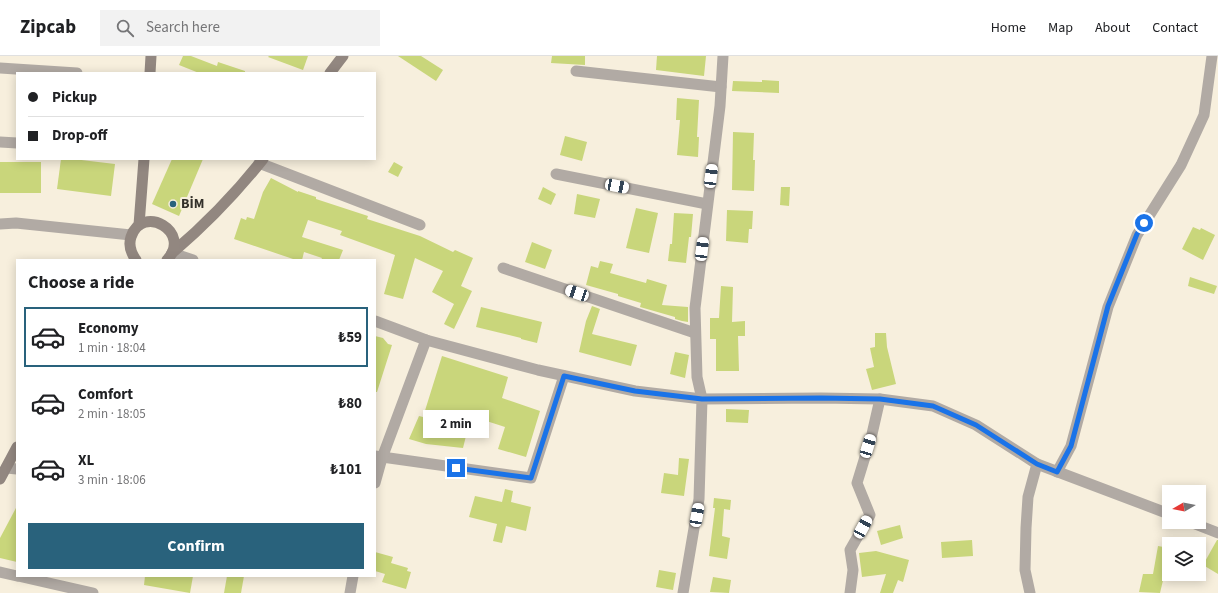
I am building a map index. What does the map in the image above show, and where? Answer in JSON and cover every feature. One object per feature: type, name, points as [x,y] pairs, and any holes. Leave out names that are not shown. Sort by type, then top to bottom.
[{"type":"main road","points":[[150,72],[151,56]]},
{"type":"main road","points":[[331,72],[343,56]]},
{"type":"main road","points":[[125,259],[130,248],[131,235],[139,225],[144,160]]},
{"type":"main road","points":[[170,257],[211,218],[261,161]]},
{"type":"main road","points":[[139,225],[151,222],[164,225],[168,229],[174,240],[174,247],[170,257]]},
{"type":"main road","points":[[130,248],[135,259]]},
{"type":"main road","points":[[0,479],[12,468],[16,451]]},
{"type":"street","points":[[683,593],[699,499],[702,399],[697,377],[695,308],[720,106],[722,56]]},
{"type":"street","points":[[1057,472],[1071,446],[1108,306],[1137,234],[1181,165],[1204,115],[1214,80],[1212,56]]},
{"type":"street","points":[[0,68],[62,72]]},
{"type":"street","points":[[576,71],[721,87]]},
{"type":"street","points":[[0,142],[16,143]]},
{"type":"street","points":[[261,161],[420,225]]},
{"type":"street","points":[[556,174],[707,204]]},
{"type":"street","points":[[0,224],[16,223],[131,235]]},
{"type":"street","points":[[170,257],[185,259]]},
{"type":"street","points":[[503,268],[695,333]]},
{"type":"street","points":[[376,321],[426,340],[564,376],[635,391],[702,399],[880,399],[933,406],[976,425],[1037,464],[1162,511]]},
{"type":"street","points":[[376,474],[378,457],[426,340]]},
{"type":"street","points":[[378,457],[531,478],[564,376]]},
{"type":"street","points":[[850,593],[853,570],[850,550],[870,515],[857,482],[872,434],[880,399]]},
{"type":"street","points":[[1030,593],[1025,570],[1026,528],[1028,496],[1037,464]]},
{"type":"street","points":[[1206,528],[1218,533]]},
{"type":"street","points":[[0,572],[16,576]]},
{"type":"street","points":[[22,577],[94,593]]},
{"type":"street","points":[[350,593],[353,577]]},
{"type":"building","points":[[183,56],[191,56],[217,66],[218,62],[245,72],[196,72],[179,65]]},
{"type":"building","points":[[308,56],[303,70],[268,57]]},
{"type":"building","points":[[398,56],[421,56],[443,70],[436,81]]},
{"type":"building","points":[[552,56],[585,56],[585,65],[551,63]]},
{"type":"building","points":[[657,56],[706,56],[704,76],[656,70]]},
{"type":"building","points":[[762,80],[779,81],[779,93],[732,91],[733,81],[762,82]]},
{"type":"building","points":[[677,98],[699,100],[697,137],[699,137],[698,157],[677,155],[680,120],[676,120]]},
{"type":"building","points":[[733,132],[754,133],[754,191],[732,190]]},
{"type":"building","points":[[565,136],[587,142],[582,161],[560,155]]},
{"type":"building","points":[[61,160],[81,160],[115,164],[111,196],[57,189]]},
{"type":"building","points":[[172,160],[203,160],[179,216],[152,204]]},
{"type":"building","points":[[0,162],[41,162],[41,193],[0,193]]},
{"type":"building","points":[[394,162],[403,167],[398,177],[388,172]]},
{"type":"building","points":[[271,178],[298,192],[368,216],[367,219],[420,236],[453,252],[455,250],[473,258],[461,286],[472,291],[454,329],[444,324],[454,304],[432,292],[443,271],[415,258],[403,299],[384,294],[395,255],[340,235],[342,231],[308,220],[302,237],[343,250],[339,259],[322,259],[304,252],[302,259],[293,259],[234,239],[241,218],[246,220],[247,217],[254,219],[263,192]]},
{"type":"building","points":[[543,187],[556,194],[551,205],[538,199]]},
{"type":"building","points":[[781,187],[790,187],[789,206],[780,205]]},
{"type":"building","points":[[577,194],[600,199],[595,218],[574,214]]},
{"type":"building","points":[[636,208],[658,213],[649,253],[626,248]]},
{"type":"building","points":[[727,210],[753,211],[752,229],[749,229],[748,243],[726,241]]},
{"type":"building","points":[[674,213],[693,214],[691,237],[689,237],[686,263],[668,261],[670,244],[672,244]]},
{"type":"building","points":[[1193,227],[1200,230],[1201,228],[1215,235],[1203,260],[1182,249]]},
{"type":"building","points":[[532,242],[552,250],[545,269],[525,262]]},
{"type":"building","points":[[600,261],[613,264],[610,273],[646,283],[647,279],[667,285],[662,305],[688,307],[688,322],[640,307],[641,303],[618,296],[618,294],[586,285],[591,266],[598,268]]},
{"type":"building","points":[[1190,277],[1217,286],[1214,294],[1188,286]]},
{"type":"building","points":[[721,286],[733,287],[732,322],[745,321],[745,336],[738,336],[739,371],[716,371],[716,339],[710,339],[710,318],[719,318]]},
{"type":"building","points":[[592,306],[600,309],[592,334],[637,345],[631,366],[579,352],[586,321]]},
{"type":"building","points":[[481,307],[542,322],[537,343],[476,327]]},
{"type":"building","points":[[875,333],[886,333],[887,347],[896,384],[872,390],[866,369],[874,367],[870,348],[875,347]]},
{"type":"building","points":[[376,336],[383,338],[388,344],[392,345],[377,392]]},
{"type":"building","points":[[675,352],[689,355],[685,378],[670,374]]},
{"type":"building","points":[[442,356],[508,377],[502,398],[540,411],[526,457],[498,449],[505,427],[471,416],[463,448],[426,444],[409,439],[419,416],[423,417]]},
{"type":"building","points":[[726,409],[749,410],[748,423],[726,422]]},
{"type":"building","points":[[679,458],[689,459],[684,496],[661,493],[664,473],[678,475]]},
{"type":"building","points":[[505,489],[513,491],[511,502],[531,507],[526,531],[506,526],[502,543],[493,541],[497,524],[469,517],[475,496],[502,502]]},
{"type":"building","points":[[714,498],[731,500],[730,510],[724,509],[722,536],[730,538],[727,559],[709,556],[715,508],[713,508]]},
{"type":"building","points":[[16,508],[16,562],[0,558],[0,538]]},
{"type":"building","points":[[900,525],[903,538],[881,545],[877,531]]},
{"type":"building","points":[[972,540],[973,556],[942,558],[941,542]]},
{"type":"building","points":[[1218,540],[1218,574],[1206,567],[1206,560]]},
{"type":"building","points":[[1158,546],[1162,547],[1163,581],[1160,593],[1139,592],[1143,574],[1153,574]]},
{"type":"building","points":[[876,551],[909,560],[903,582],[898,580],[893,593],[880,593],[886,574],[862,577],[859,553]]},
{"type":"building","points":[[376,552],[393,557],[391,563],[408,568],[407,571],[411,572],[406,589],[382,582],[385,574],[376,571]]},
{"type":"building","points":[[659,570],[676,573],[673,590],[656,587]]},
{"type":"building","points":[[145,577],[193,577],[190,593],[144,585]]},
{"type":"building","points":[[227,577],[244,577],[241,593],[224,593]]},
{"type":"building","points":[[713,577],[731,580],[729,593],[710,592]]},
{"type":"place","name":"BİM","points":[[173,204]]},
{"type":"route","points":[[456,468],[531,478],[564,376],[635,391],[702,399],[880,399],[933,406],[976,425],[1037,464],[1057,472],[1071,446],[1108,306],[1137,234],[1144,223]]}]
